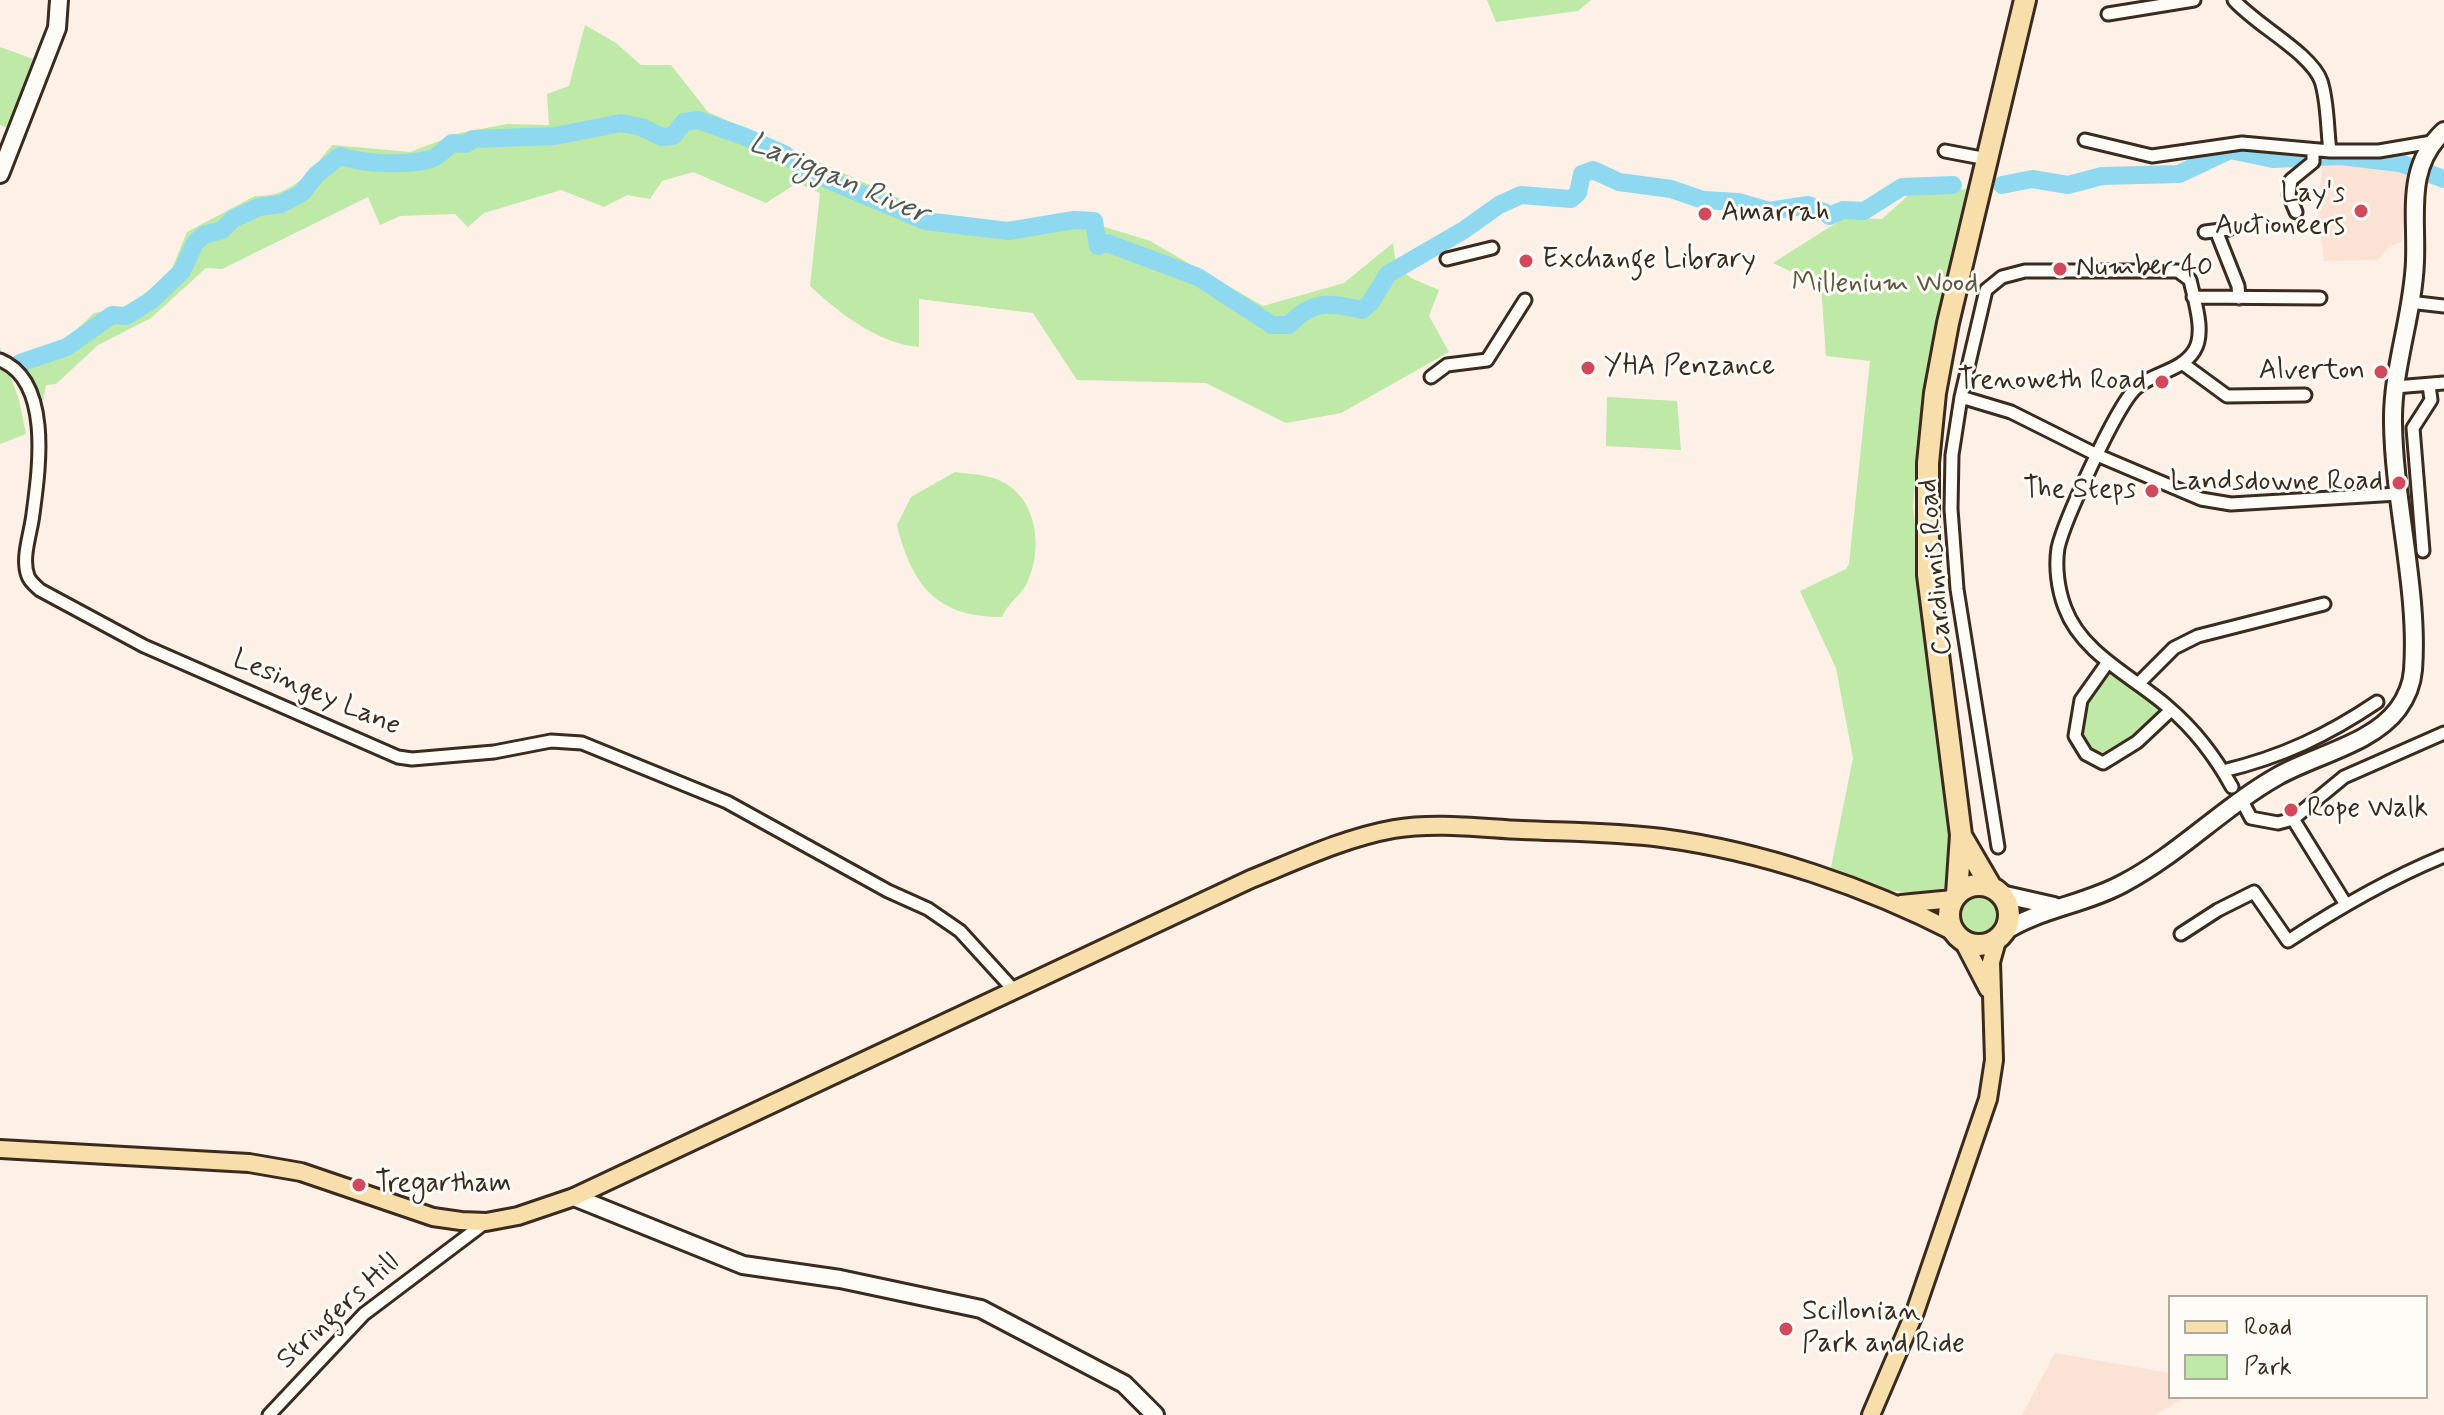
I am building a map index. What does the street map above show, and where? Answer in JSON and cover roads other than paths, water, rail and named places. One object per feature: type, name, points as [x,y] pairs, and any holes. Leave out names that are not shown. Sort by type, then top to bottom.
[{"type":"highway","points":[[1961,835],[2009,912],[2000,935],[1980,944],[1959,936],[1949,916],[1955,897],[1961,835],[1928,575],[1926,517],[1935,393],[2025,0]]},
{"type":"highway","points":[[1955,897],[1970,886],[1996,891]]},
{"type":"main road","points":[[0,1149],[249,1163],[301,1172],[433,1217],[486,1222],[518,1216],[574,1197],[1012,988],[1251,879],[1357,837],[1397,828],[1447,825],[1663,838],[1754,857],[1896,905],[1959,936],[1990,994]]},
{"type":"main road","points":[[1896,905],[1955,897]]},
{"type":"main road","points":[[1871,1415],[1915,1312],[1977,1140],[1994,1060],[1991,962],[2000,935]]},
{"type":"street","points":[[0,174],[57,28],[59,0]]},
{"type":"street","points":[[2114,9],[2194,0]]},
{"type":"street","points":[[2234,0],[2271,34],[2311,64],[2321,82],[2330,151]]},
{"type":"street","points":[[2085,140],[2152,156],[2242,143],[2313,155],[2330,151],[2379,151],[2438,137]]},
{"type":"street","points":[[2000,935],[2056,906],[2095,897],[2126,882],[2237,794],[2371,731],[2399,707],[2413,668],[2393,421],[2395,387],[2415,263],[2416,177],[2421,160],[2438,137]]},
{"type":"street","points":[[1945,151],[1987,159]]},
{"type":"street","points":[[2296,212],[2289,195],[2291,180],[2313,155]]},
{"type":"street","points":[[2217,231],[2238,286],[2239,298]]},
{"type":"street","points":[[1447,259],[1492,248]]},
{"type":"street","name":"Cardinnis Road","points":[[1998,847],[1957,589],[1951,509],[1952,455],[1961,397],[1986,290],[2002,277],[2025,271],[2178,271],[2190,280],[2193,297]]},
{"type":"street","points":[[2320,298],[2193,297],[2200,338],[2194,351],[2182,363],[2134,389],[2097,455],[2062,536],[2058,550],[2058,582],[2065,610],[2082,637],[2108,662],[2171,710],[2223,771],[2251,818],[2278,823],[2293,819],[2344,777],[2444,733]]},
{"type":"street","points":[[1431,377],[1447,365],[1487,360],[1525,300]]},
{"type":"street","points":[[2409,302],[2444,306]]},
{"type":"street","name":"Lesingey Lane","points":[[0,360],[21,375],[35,399],[38,439],[33,512],[25,562],[29,579],[40,590],[144,646],[398,757],[412,759],[494,752],[551,741],[582,743],[666,775],[768,822],[888,891],[947,920],[1012,988]]},
{"type":"street","points":[[2182,363],[2227,396],[2305,395]]},
{"type":"street","points":[[2395,387],[2444,383]]},
{"type":"street","points":[[2423,551],[2413,428],[2431,400],[2429,385]]},
{"type":"street","points":[[1961,397],[2011,412],[2097,455],[2201,499],[2231,504],[2398,494]]},
{"type":"street","points":[[2139,683],[2174,648],[2198,636],[2324,604]]},
{"type":"street","points":[[2108,662],[2081,700],[2075,736],[2086,754],[2103,763],[2137,742],[2171,710]]},
{"type":"street","points":[[2223,771],[2273,759],[2345,724],[2377,702]]},
{"type":"street","points":[[2293,819],[2345,903]]},
{"type":"street","points":[[2181,934],[2254,892],[2288,941],[2345,903],[2444,856]]},
{"type":"street","points":[[1996,891],[2056,906]]},
{"type":"street","points":[[574,1197],[743,1265],[840,1279],[981,1309],[1124,1384],[1155,1415]]},
{"type":"street","name":"Stringers Hill","points":[[269,1415],[364,1314],[486,1222]]},
{"type":"waterway","name":"Lariggan River","points":[[20,363],[67,347],[112,315],[126,316],[152,300],[182,271],[195,243],[204,235],[222,230],[233,219],[259,207],[281,204],[302,193],[316,175],[340,156],[373,162],[409,163],[431,159],[452,143],[466,144],[473,139],[555,136],[621,123],[641,127],[662,137],[673,136],[684,122],[698,120],[784,154],[810,172],[925,221],[1008,231],[1074,220],[1094,221],[1098,246],[1107,243],[1198,277],[1272,325],[1289,325],[1306,311],[1322,305],[1362,310],[1371,302],[1388,274],[1464,230],[1499,205],[1521,195],[1571,199],[1578,193],[1582,174],[1593,170],[1619,182],[1671,189],[1703,200],[1738,202],[1769,211],[1808,205],[1826,213]]},
{"type":"waterway","name":"Lariggan River","points":[[2002,185],[2032,179],[2068,185],[2102,176],[2179,174],[2230,150],[2273,159],[2340,156],[2400,163],[2444,179]]},
{"type":"waterway","name":"Lariggan River","points":[[1829,216],[1843,210],[1864,211],[1902,187],[1953,185]]},
{"type":"place","name":"Lay's Auctioneers","points":[[2361,211]]},
{"type":"place","name":"Amarrah","points":[[1705,214]]},
{"type":"place","name":"Exchange Library","points":[[1526,261]]},
{"type":"place","name":"Number 40","points":[[2060,269]]},
{"type":"place","name":"YHA Penzance","points":[[1588,368]]},
{"type":"place","name":"Alverton","points":[[2381,372]]},
{"type":"place","name":"Trenoweth Road","points":[[2162,382]]},
{"type":"place","name":"Landsdowne Road","points":[[2399,483]]},
{"type":"place","name":"The Steps","points":[[2152,491]]},
{"type":"place","name":"Rope Walk","points":[[2291,810]]},
{"type":"place","name":"Tregartham","points":[[359,1185]]},
{"type":"place","name":"Scillonian Park and Ride","points":[[1786,1329]]},
{"type":"park label","name":"Millenium Wood","points":[[1885,285]]}]
